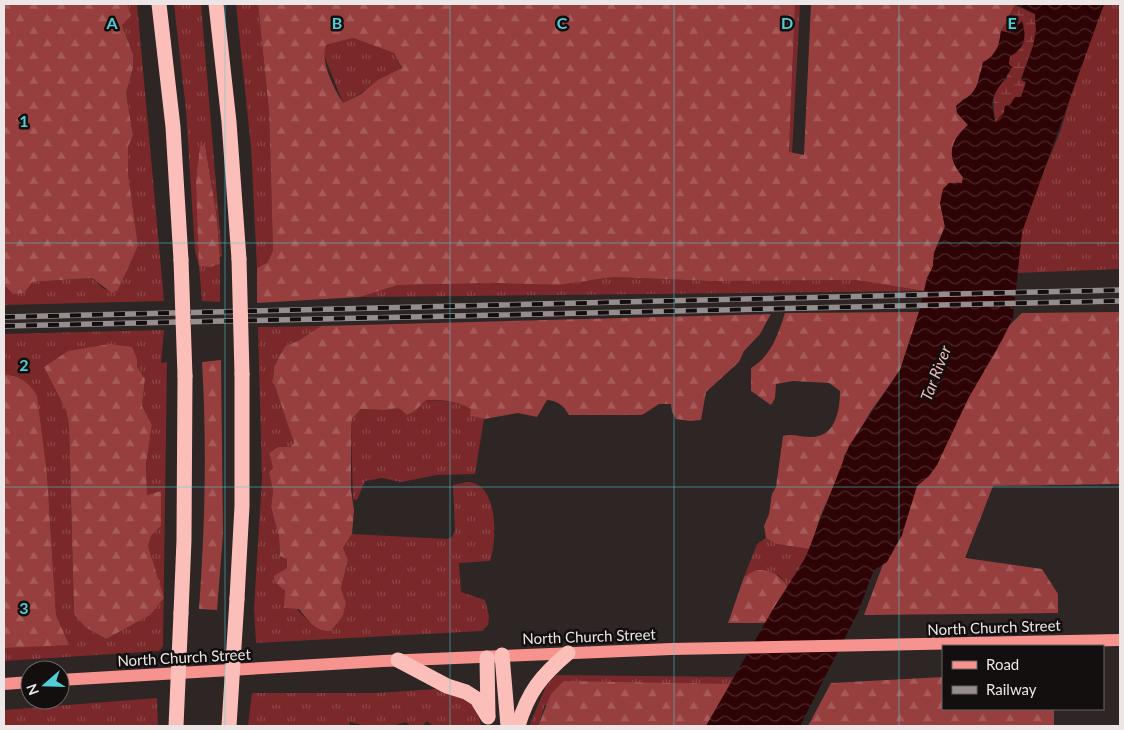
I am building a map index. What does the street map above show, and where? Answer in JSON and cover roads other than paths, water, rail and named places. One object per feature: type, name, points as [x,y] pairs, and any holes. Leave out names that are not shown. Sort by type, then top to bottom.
[{"type":"highway","points":[[159,4],[173,127],[181,260],[185,376],[184,540],[176,726]]},
{"type":"highway","points":[[216,4],[229,122],[239,259],[242,374],[242,506],[229,726]]},
{"type":"highway","points":[[518,726],[523,709],[543,675],[568,653]]},
{"type":"highway","points":[[502,656],[508,726]]},
{"type":"highway","points":[[487,658],[488,722]]},
{"type":"highway","points":[[398,660],[447,686],[466,692],[477,699],[488,722]]},
{"type":"main road","name":"North Church Street","points":[[70,679],[398,660],[487,658],[671,649],[903,646],[1120,640]]},
{"type":"main road","points":[[4,684],[20,683]]},
{"type":"water","name":"Tar River","points":[[1015,4],[1104,4],[1022,232],[1013,318],[968,399],[937,465],[929,476],[917,486],[902,535],[887,562],[874,570],[858,612],[800,726],[706,726],[773,609],[805,559],[849,446],[900,370],[919,312],[927,278],[933,266],[934,253],[945,227],[940,203],[943,189],[949,183],[962,183],[963,177],[954,163],[952,150],[957,137],[968,125],[957,113],[956,106],[975,89],[983,62],[988,60],[997,50],[1001,31],[1010,33],[1022,21],[1024,42],[1019,50],[1010,56],[1009,64],[1012,67],[992,102],[995,122],[1004,113],[1005,106],[1010,105],[1015,97],[1021,97],[1026,82],[1021,80],[1033,46],[1036,31],[1035,14]]},
{"type":"railway","points":[[4,317],[1120,290]]},
{"type":"railway","points":[[4,326],[1120,301]]}]
